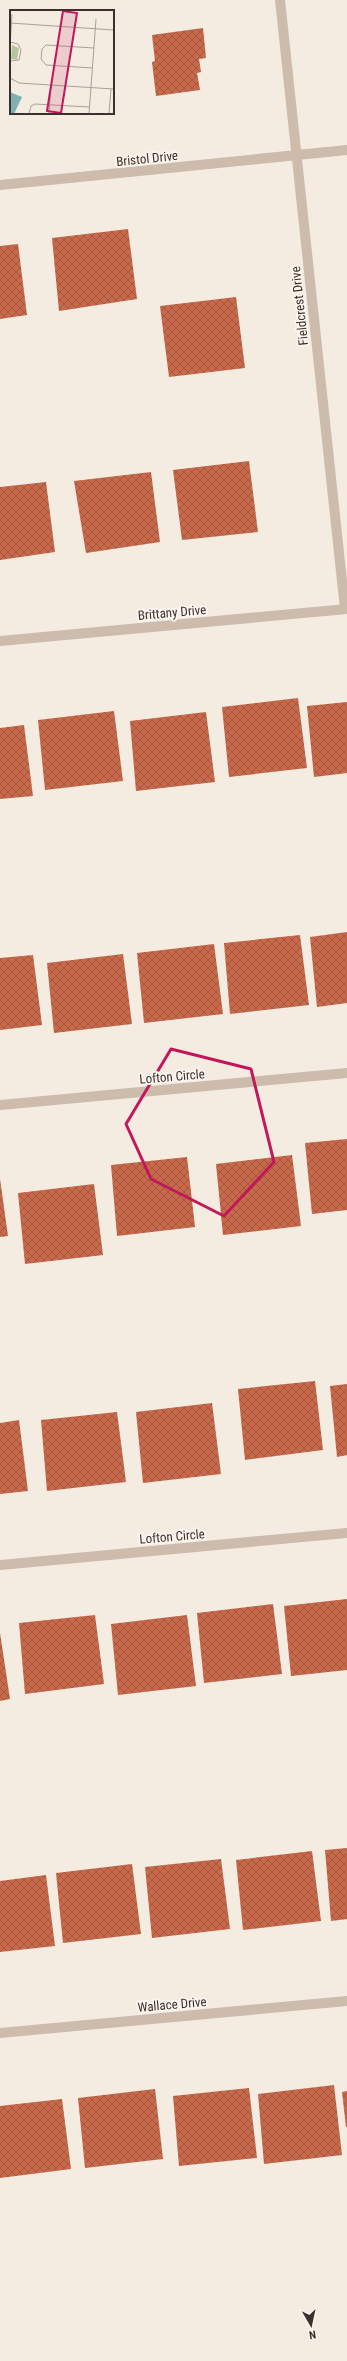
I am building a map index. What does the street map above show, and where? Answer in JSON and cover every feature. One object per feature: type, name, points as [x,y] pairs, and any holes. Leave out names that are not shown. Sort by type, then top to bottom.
[{"type":"street","name":"Fieldcrest Drive","points":[[280,0],[346,609]]},
{"type":"street","name":"Bristol Drive","points":[[0,185],[347,150]]},
{"type":"street","name":"Brittany Drive","points":[[0,641],[346,609]]},
{"type":"street","name":"Lofton Circle","points":[[0,1105],[347,1073]]},
{"type":"street","name":"Lofton Circle","points":[[0,1565],[347,1533]]},
{"type":"street","name":"Wallace Drive","points":[[0,2033],[347,2001]]},
{"type":"highlighted area","points":[[171,1049],[251,1069],[274,1162],[224,1216],[151,1179],[126,1124]]},
{"type":"building","points":[[203,28],[206,58],[199,59],[201,72],[197,73],[200,90],[156,96],[152,62],[155,61],[152,35]]},
{"type":"building","points":[[128,229],[137,299],[59,311],[52,238]]},
{"type":"building","points":[[18,244],[27,315],[0,319],[0,246]]},
{"type":"building","points":[[236,297],[245,368],[169,377],[160,306]]},
{"type":"building","points":[[249,461],[258,532],[182,540],[173,470]]},
{"type":"building","points":[[151,472],[160,542],[86,553],[74,481]]},
{"type":"building","points":[[46,482],[55,552],[0,560],[0,487]]},
{"type":"building","points":[[298,698],[307,768],[229,777],[222,707]]},
{"type":"building","points":[[347,702],[347,773],[314,777],[307,706]]},
{"type":"building","points":[[114,711],[123,781],[45,790],[38,720]]},
{"type":"building","points":[[206,712],[215,782],[136,791],[130,721]]},
{"type":"building","points":[[24,725],[33,796],[0,799],[0,728]]},
{"type":"building","points":[[347,932],[347,1003],[317,1007],[310,937]]},
{"type":"building","points":[[300,935],[309,1005],[230,1014],[224,943]]},
{"type":"building","points":[[214,944],[223,1014],[144,1023],[137,953]]},
{"type":"building","points":[[123,954],[132,1024],[54,1033],[47,963]]},
{"type":"building","points":[[33,955],[42,1025],[0,1030],[0,958]]},
{"type":"building","points":[[347,1139],[347,1210],[312,1214],[305,1143]]},
{"type":"building","points":[[292,1155],[301,1226],[223,1235],[216,1164]]},
{"type":"building","points":[[187,1157],[195,1227],[117,1236],[111,1165]]},
{"type":"building","points":[[0,1179],[8,1236],[0,1237]]},
{"type":"building","points":[[94,1184],[103,1255],[25,1264],[18,1193]]},
{"type":"building","points":[[315,1381],[323,1450],[245,1460],[238,1389]]},
{"type":"building","points":[[347,1384],[347,1455],[337,1457],[330,1386]]},
{"type":"building","points":[[212,1403],[221,1474],[143,1483],[136,1412]]},
{"type":"building","points":[[117,1412],[126,1482],[47,1491],[41,1420]]},
{"type":"building","points":[[19,1420],[28,1491],[0,1494],[0,1423]]},
{"type":"building","points":[[347,1599],[347,1670],[291,1676],[284,1606]]},
{"type":"building","points":[[273,1604],[282,1674],[204,1683],[197,1613]]},
{"type":"building","points":[[95,1615],[104,1684],[25,1694],[19,1623]]},
{"type":"building","points":[[187,1615],[196,1686],[118,1695],[111,1624]]},
{"type":"building","points":[[0,1633],[10,1699],[0,1701]]},
{"type":"building","points":[[347,1848],[347,1919],[331,1921],[325,1850]]},
{"type":"building","points":[[312,1851],[321,1921],[243,1930],[236,1860]]},
{"type":"building","points":[[221,1859],[230,1929],[152,1938],[145,1867]]},
{"type":"building","points":[[132,1864],[141,1934],[63,1943],[56,1873]]},
{"type":"building","points":[[46,1875],[55,1946],[0,1952],[0,1881]]},
{"type":"building","points":[[334,2085],[342,2155],[264,2164],[258,2094]]},
{"type":"building","points":[[249,2088],[257,2158],[179,2166],[173,2096]]},
{"type":"building","points":[[155,2089],[163,2159],[85,2168],[78,2098]]},
{"type":"building","points":[[347,2091],[347,2127],[346,2127],[342,2092]]},
{"type":"building","points":[[62,2099],[71,2169],[0,2178],[0,2106]]}]
